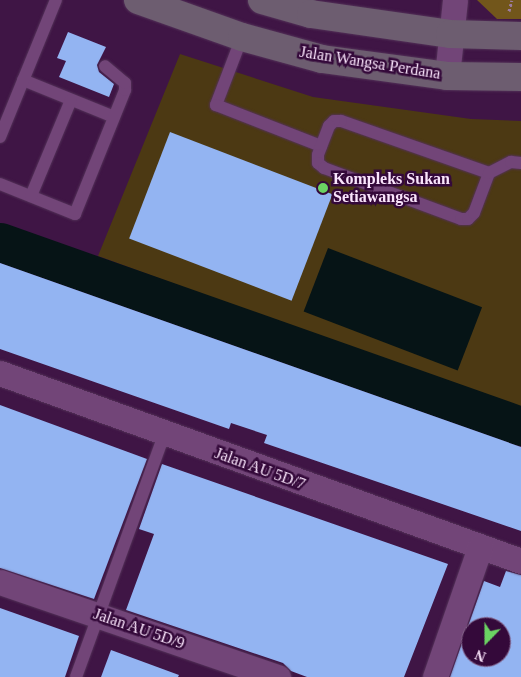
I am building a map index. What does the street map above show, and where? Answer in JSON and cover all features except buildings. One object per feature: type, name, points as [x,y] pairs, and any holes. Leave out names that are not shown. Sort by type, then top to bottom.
[{"type":"main road","name":"Jalan Wangsa Perdana","points":[[138,0],[242,36],[322,59],[447,76],[521,77]]},
{"type":"main road","points":[[262,0],[311,14],[450,34],[521,36]]},
{"type":"street","points":[[447,76],[455,0]]},
{"type":"street","name":"Jalan AU 5D/7","points":[[0,374],[164,435],[521,561]]},
{"type":"street","points":[[436,677],[480,547]]},
{"type":"street","name":"Jalan AU 5D/9","points":[[0,582],[278,677]]},
{"type":"lane","points":[[0,137],[56,0]]},
{"type":"lane","points":[[242,36],[216,105],[321,146]]},
{"type":"lane","points":[[0,184],[74,214],[114,116],[124,83],[105,66]]},
{"type":"lane","points":[[23,80],[114,116]]},
{"type":"lane","points":[[31,196],[71,100]]},
{"type":"lane","points":[[489,174],[341,121],[329,126],[321,146],[318,163],[324,168],[461,219],[468,219],[474,213],[489,174],[510,162],[521,163]]},
{"type":"lane","points":[[76,677],[164,435]]},
{"type":"shaded area","points":[[477,0],[521,0],[521,19],[497,19]]},
{"type":"shaded area","name":"Kompleks Sukan Setiawangsa","points":[[180,54],[313,97],[471,119],[521,121],[521,410],[98,256]]},
{"type":"shaded area","points":[[328,248],[482,307],[458,371],[304,311]]},
{"type":"waterway","points":[[0,242],[521,426]]},
{"type":"place","name":"Kompleks Sukan Setiawangsa","points":[[323,188]]}]
